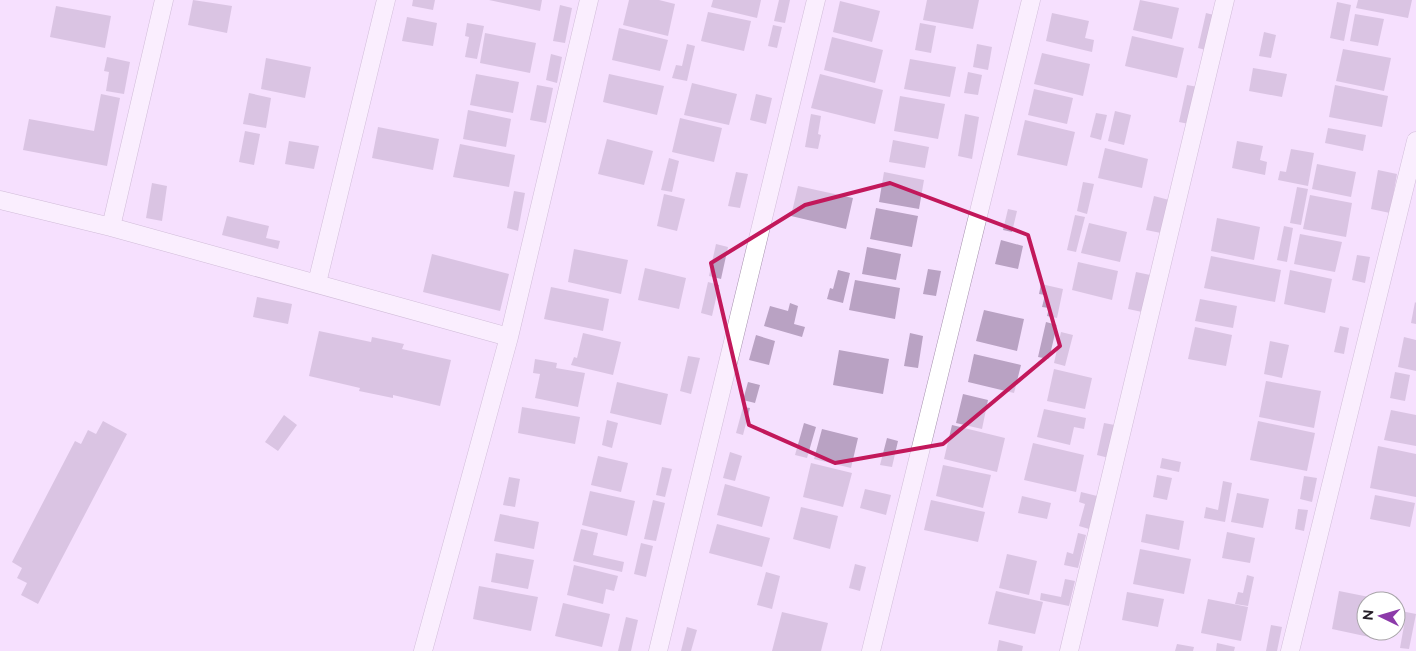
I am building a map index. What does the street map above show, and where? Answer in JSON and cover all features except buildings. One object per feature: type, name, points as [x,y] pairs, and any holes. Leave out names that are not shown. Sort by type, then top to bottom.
[{"type":"street","points":[[111,227],[164,0]]},
{"type":"street","points":[[317,283],[386,0]]},
{"type":"street","points":[[423,651],[509,337],[590,0]]},
{"type":"street","points":[[658,651],[816,0]]},
{"type":"street","points":[[871,651],[1031,0]]},
{"type":"street","points":[[1069,651],[1225,0]]},
{"type":"street","points":[[1290,651],[1416,141]]},
{"type":"street","points":[[0,200],[111,227],[509,337]]},
{"type":"highlighted area","points":[[890,183],[1028,235],[1060,346],[943,444],[835,463],[749,425],[711,263],[805,205]]}]
